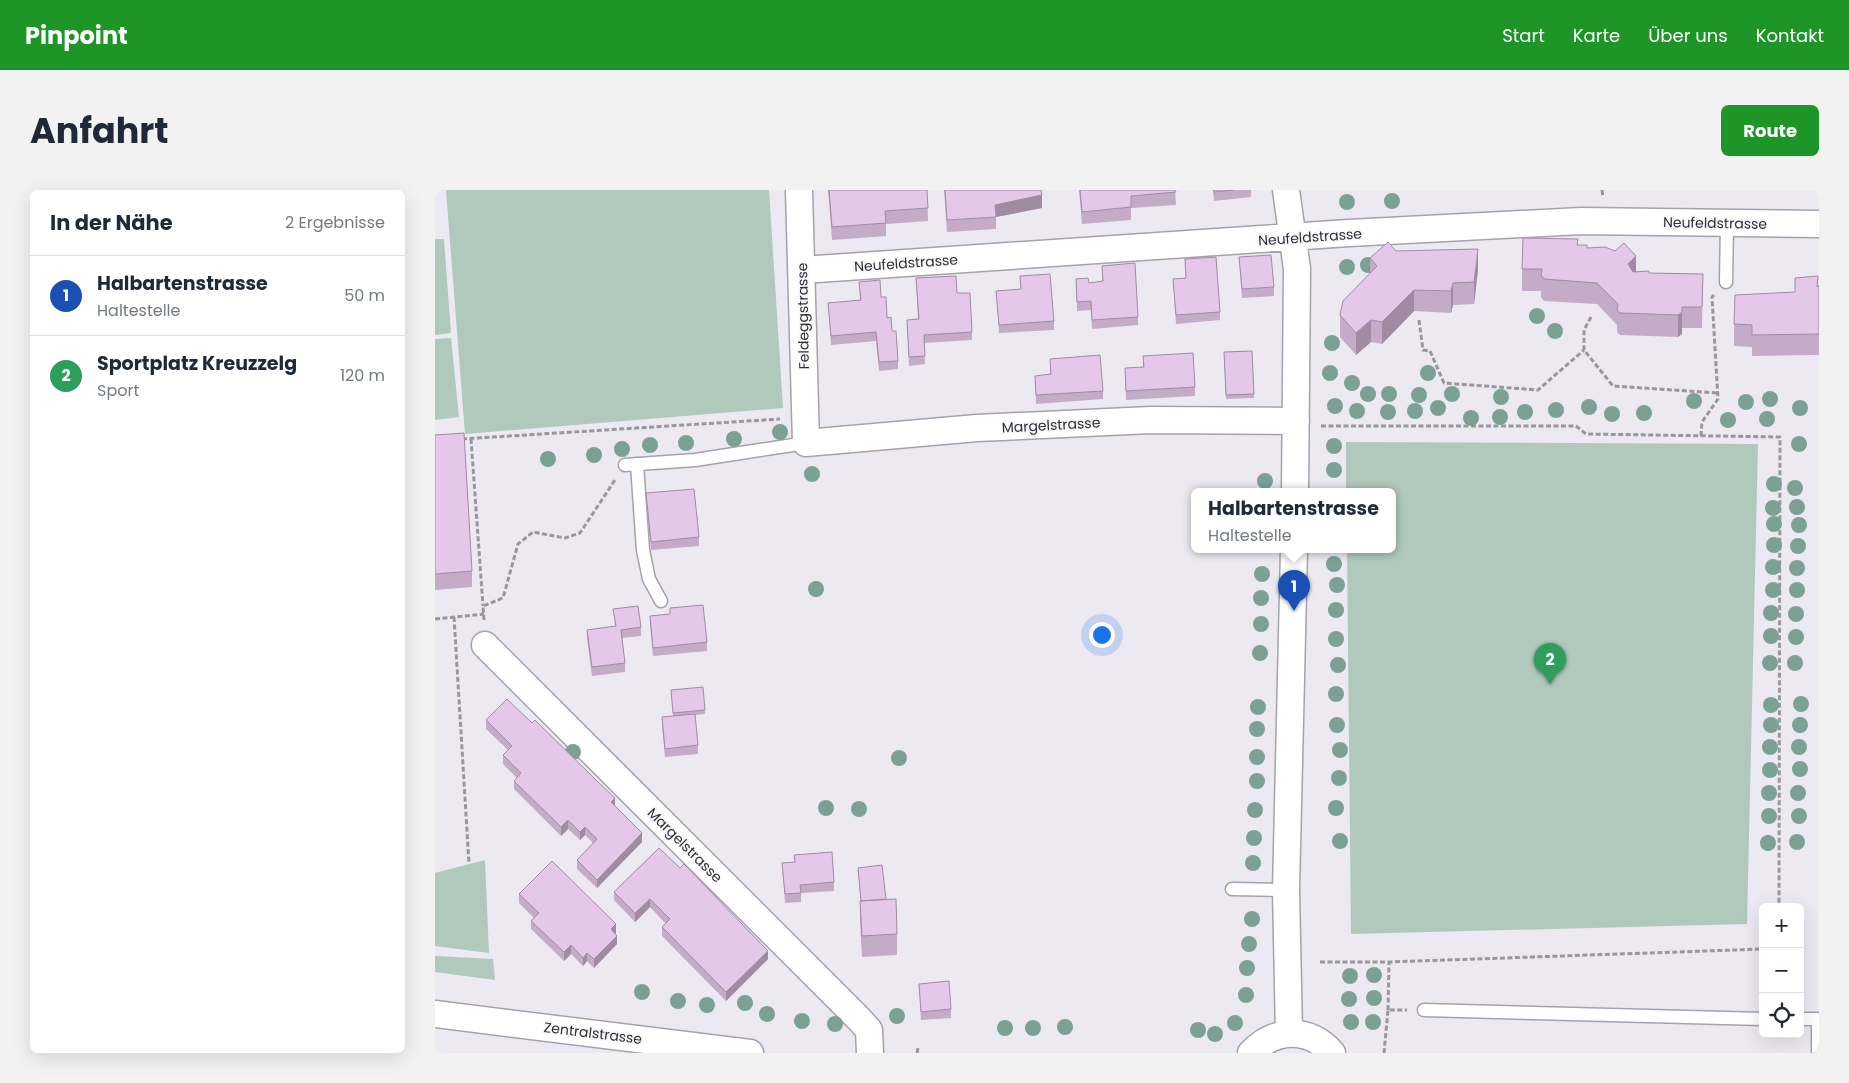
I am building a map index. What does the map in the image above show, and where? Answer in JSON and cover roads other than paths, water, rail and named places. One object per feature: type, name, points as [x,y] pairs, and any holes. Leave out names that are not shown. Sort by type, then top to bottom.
[{"type":"street","name":"Feldeggstrasse","points":[[799,190],[806,430]]},
{"type":"street","points":[[1286,190],[1297,270],[1307,423],[1296,488]]},
{"type":"street","name":"Neufeldstrasse","points":[[802,270],[1581,221],[1819,224]]},
{"type":"street","name":"Margelstrasse","points":[[806,430],[1151,428],[1307,423]]},
{"type":"street","points":[[1289,1033],[1286,890],[1294,553]]},
{"type":"street","name":"Margelstrasse","points":[[485,645],[858,1018],[869,1030],[870,1053]]},
{"type":"street","name":"Zentralstrasse","points":[[435,1014],[750,1053]]},
{"type":"street","points":[[1251,1053],[1259,1044],[1273,1036],[1289,1033],[1304,1035],[1319,1041],[1332,1053]]},
{"type":"lane","points":[[1726,282],[1727,223]]},
{"type":"lane","points":[[661,601],[649,579],[631,464],[695,460],[806,430]]},
{"type":"lane","points":[[1232,889],[1286,890]]},
{"type":"lane","points":[[1424,1010],[1759,1019]]},
{"type":"lane","points":[[1804,1019],[1818,1019],[1818,1053]]},
{"type":"place","name":"Halbartenstrasse","points":[[1294,611]]},
{"type":"place","name":"Sportplatz Kreuzzelg","points":[[1550,684]]}]
